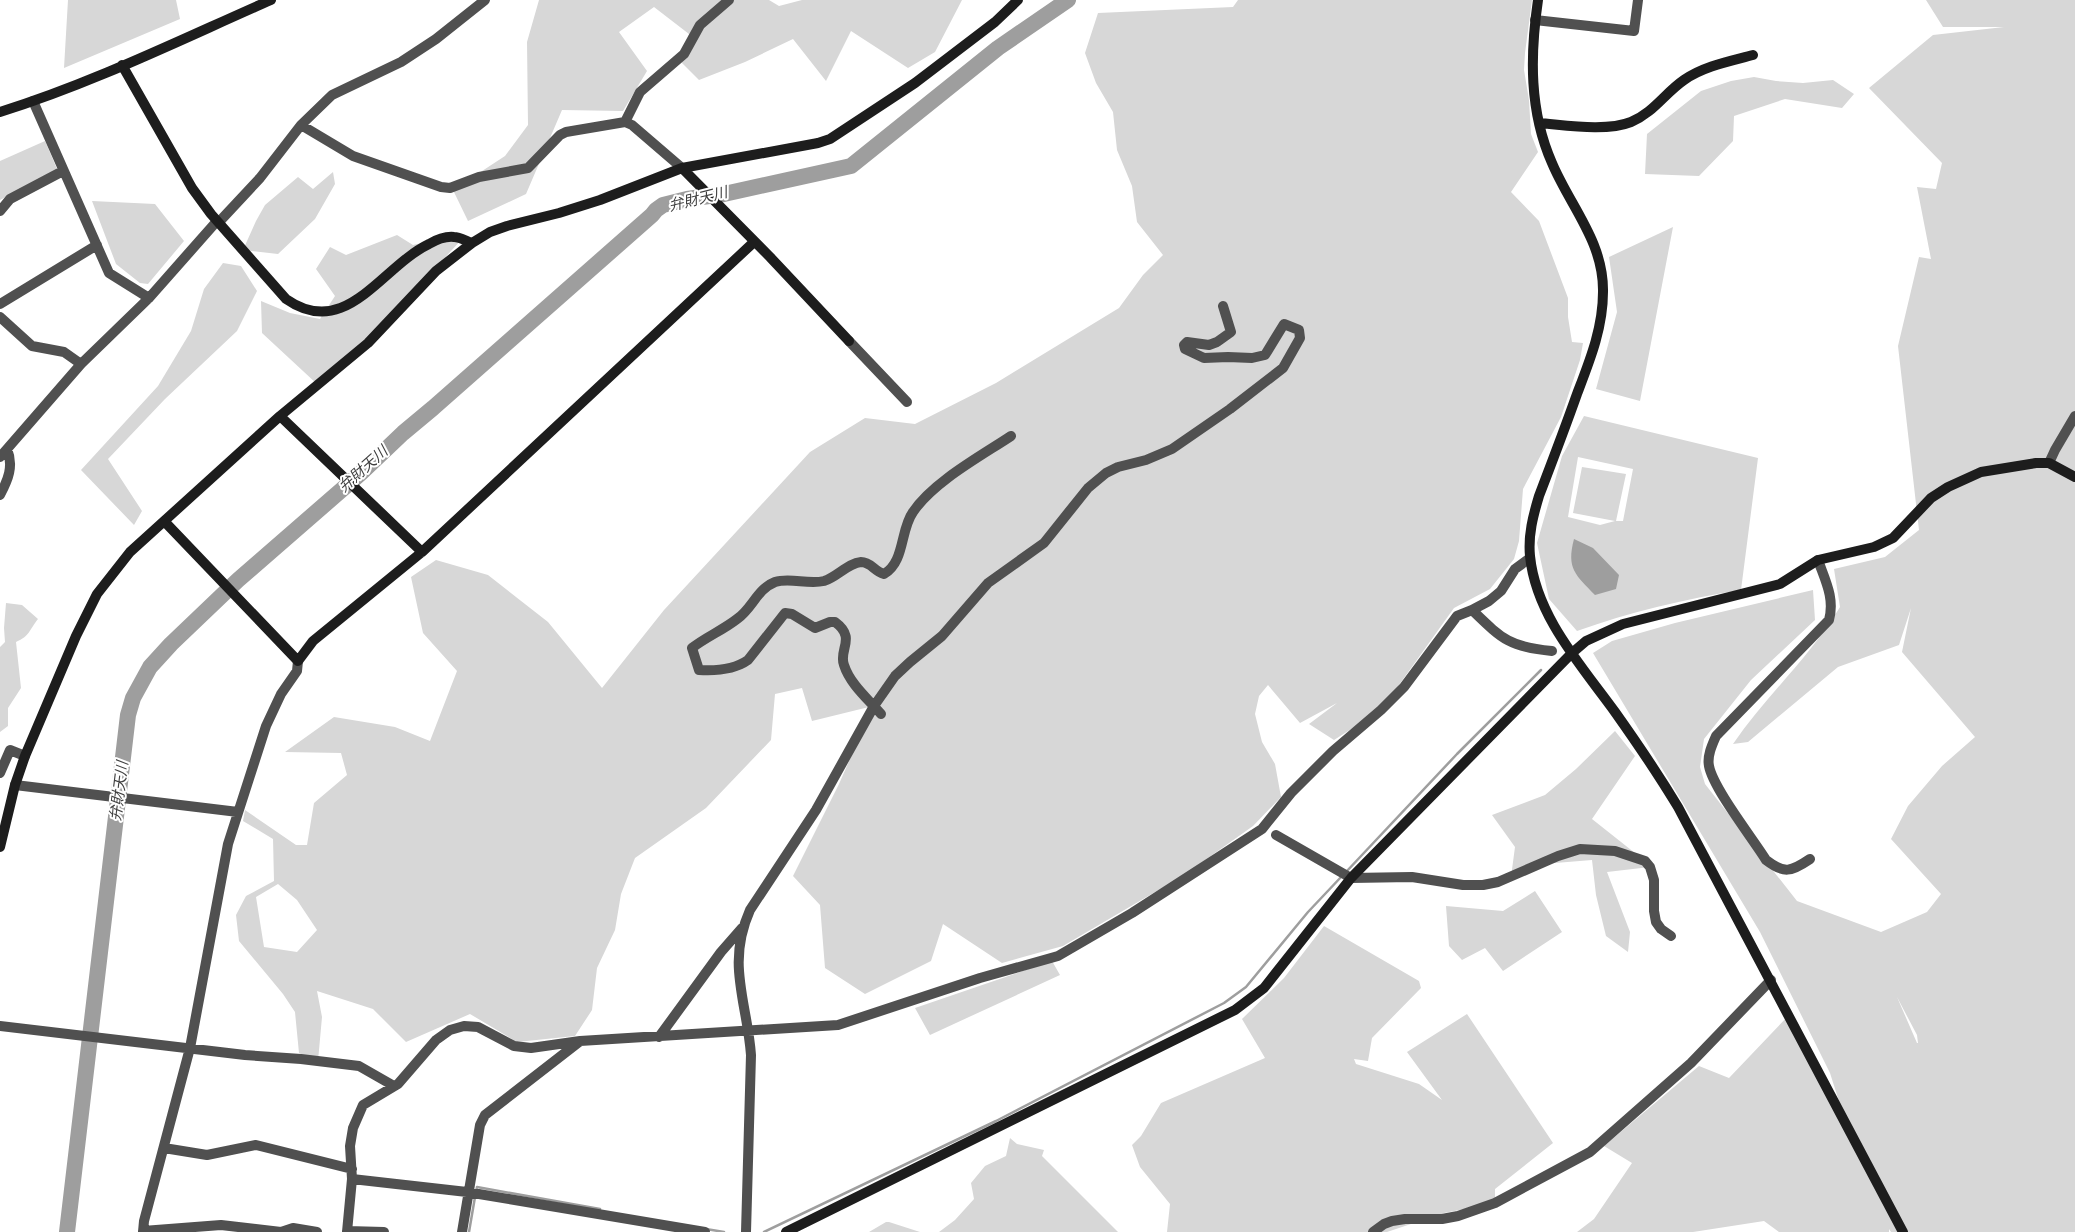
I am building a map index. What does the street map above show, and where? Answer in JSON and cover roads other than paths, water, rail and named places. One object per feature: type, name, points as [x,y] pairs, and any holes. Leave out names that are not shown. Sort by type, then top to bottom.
[{"type":"street","points":[[0,112],[33,102],[271,0]]},
{"type":"street","points":[[0,458],[81,364],[149,298],[218,221],[260,178],[301,125],[332,95],[401,62],[436,39],[485,0]]},
{"type":"street","points":[[625,122],[640,92],[684,54],[700,25],[729,0]]},
{"type":"street","points":[[0,847],[15,786],[25,756],[76,636],[98,594],[130,552],[280,416],[368,343],[436,271],[490,232],[507,226],[600,200],[682,168],[818,143],[830,139],[931,72],[995,22],[1018,0]]},
{"type":"street","points":[[1538,0],[1535,20],[1532,86],[1539,123],[1552,164],[1585,225],[1598,254],[1603,291],[1598,337],[1532,519],[1529,542],[1530,558],[1537,589],[1556,628],[1648,758],[1678,807],[1903,1232]]},
{"type":"street","points":[[1535,20],[1634,32],[1638,0]]},
{"type":"street","points":[[1539,123],[1612,126],[1630,123],[1649,113],[1685,79],[1717,65],[1753,55]]},
{"type":"street","points":[[122,65],[192,188],[286,299],[298,307],[320,312],[343,309],[398,263],[437,240],[456,237],[472,244]]},
{"type":"street","points":[[33,102],[109,272],[149,298]]},
{"type":"street","points":[[301,125],[353,156],[442,187],[450,188],[479,177],[528,168],[560,135],[566,132],[625,122],[632,125],[694,180],[907,402]]},
{"type":"street","points":[[0,211],[10,199],[63,171]]},
{"type":"street","points":[[316,1232],[293,1228],[281,1232],[221,1225],[143,1232],[144,1221],[190,1048],[228,844],[266,726],[281,694],[297,671],[298,661],[313,641],[422,552],[754,242]]},
{"type":"street","points":[[0,304],[97,245]]},
{"type":"street","points":[[746,1232],[751,1106],[749,1032],[738,966],[742,928],[750,910],[816,810],[874,706],[895,676],[942,636],[988,583],[1044,543],[1088,488],[1106,473],[1118,467],[1146,460],[1172,450],[1283,368],[1300,338],[1299,330],[1284,324],[1264,355],[1237,359],[1228,357],[1204,358],[1185,349],[1184,345],[1187,342],[1208,345],[1217,342],[1231,332],[1223,306]]},
{"type":"street","points":[[0,318],[32,346],[64,352],[81,364]]},
{"type":"street","points":[[280,416],[422,552]]},
{"type":"street","points":[[2049,463],[2054,450],[2075,416]]},
{"type":"street","points":[[881,714],[850,678],[843,663],[846,645],[845,634],[836,622],[830,622],[815,628],[792,614],[785,613],[748,660],[728,669],[699,670],[692,648],[739,618],[757,595],[767,586],[777,581],[812,584],[836,576],[860,562],[869,564],[877,572],[884,574],[891,570],[896,562],[911,513],[950,477],[1011,436]]},
{"type":"street","points":[[0,496],[9,478],[11,458],[7,449]]},
{"type":"street","points":[[786,1232],[1235,1010],[1264,988],[1351,878],[1572,652],[1586,641],[1624,624],[1780,584],[1818,560],[1874,547],[1893,538],[1931,498],[1948,487],[1981,472],[2036,463],[2049,463],[2075,476]]},
{"type":"street","points":[[164,521],[298,661]]},
{"type":"street","points":[[384,1232],[347,1232],[352,1174],[350,1146],[353,1128],[363,1105],[394,1086],[436,1040],[450,1030],[464,1026],[478,1026],[514,1046],[531,1048],[580,1041],[838,1025],[980,978],[1058,956],[1132,913],[1262,829],[1291,793],[1333,751],[1404,687],[1458,616],[1489,601],[1501,591],[1515,569],[1530,558]]},
{"type":"street","points":[[1810,859],[1799,867],[1787,871],[1778,870],[1766,860],[1714,781],[1709,765],[1711,749],[1716,736],[1829,620],[1832,600],[1818,560]]},
{"type":"street","points":[[1472,610],[1496,633],[1512,644],[1552,651]]},
{"type":"street","points":[[0,773],[10,750],[25,756]]},
{"type":"street","points":[[15,786],[238,812]]},
{"type":"street","points":[[1276,835],[1351,878],[1412,877],[1460,885],[1483,885],[1498,882],[1558,856],[1580,849],[1615,851],[1645,860],[1650,867],[1654,880],[1656,922],[1661,930],[1671,936]]},
{"type":"street","points":[[659,1037],[721,952],[742,928]]},
{"type":"street","points":[[1374,1232],[1384,1224],[1392,1221],[1404,1219],[1442,1219],[1458,1216],[1495,1203],[1590,1152],[1691,1064],[1771,980]]},
{"type":"street","points":[[0,1026],[359,1066],[394,1086]]},
{"type":"street","points":[[462,1232],[467,1192],[480,1125],[485,1115],[580,1041]]},
{"type":"street","points":[[164,1148],[207,1155],[256,1146],[352,1174],[705,1232]]},
{"type":"waterway","name":"弁財天川","points":[[67,1232],[128,715],[133,698],[150,667],[171,644],[238,580],[656,210],[663,205],[687,199],[724,194],[851,166],[998,48],[1068,0]]},
{"type":"waterway","points":[[1346,872],[1457,754],[1541,670]]},
{"type":"waterway","points":[[764,1232],[996,1121],[1224,1003],[1246,987],[1308,912],[1342,876]]},
{"type":"waterway","points":[[476,1192],[477,1187],[600,1209]]},
{"type":"waterway","points":[[469,1232],[475,1197]]},
{"type":"waterway","points":[[706,1229],[724,1232]]}]
